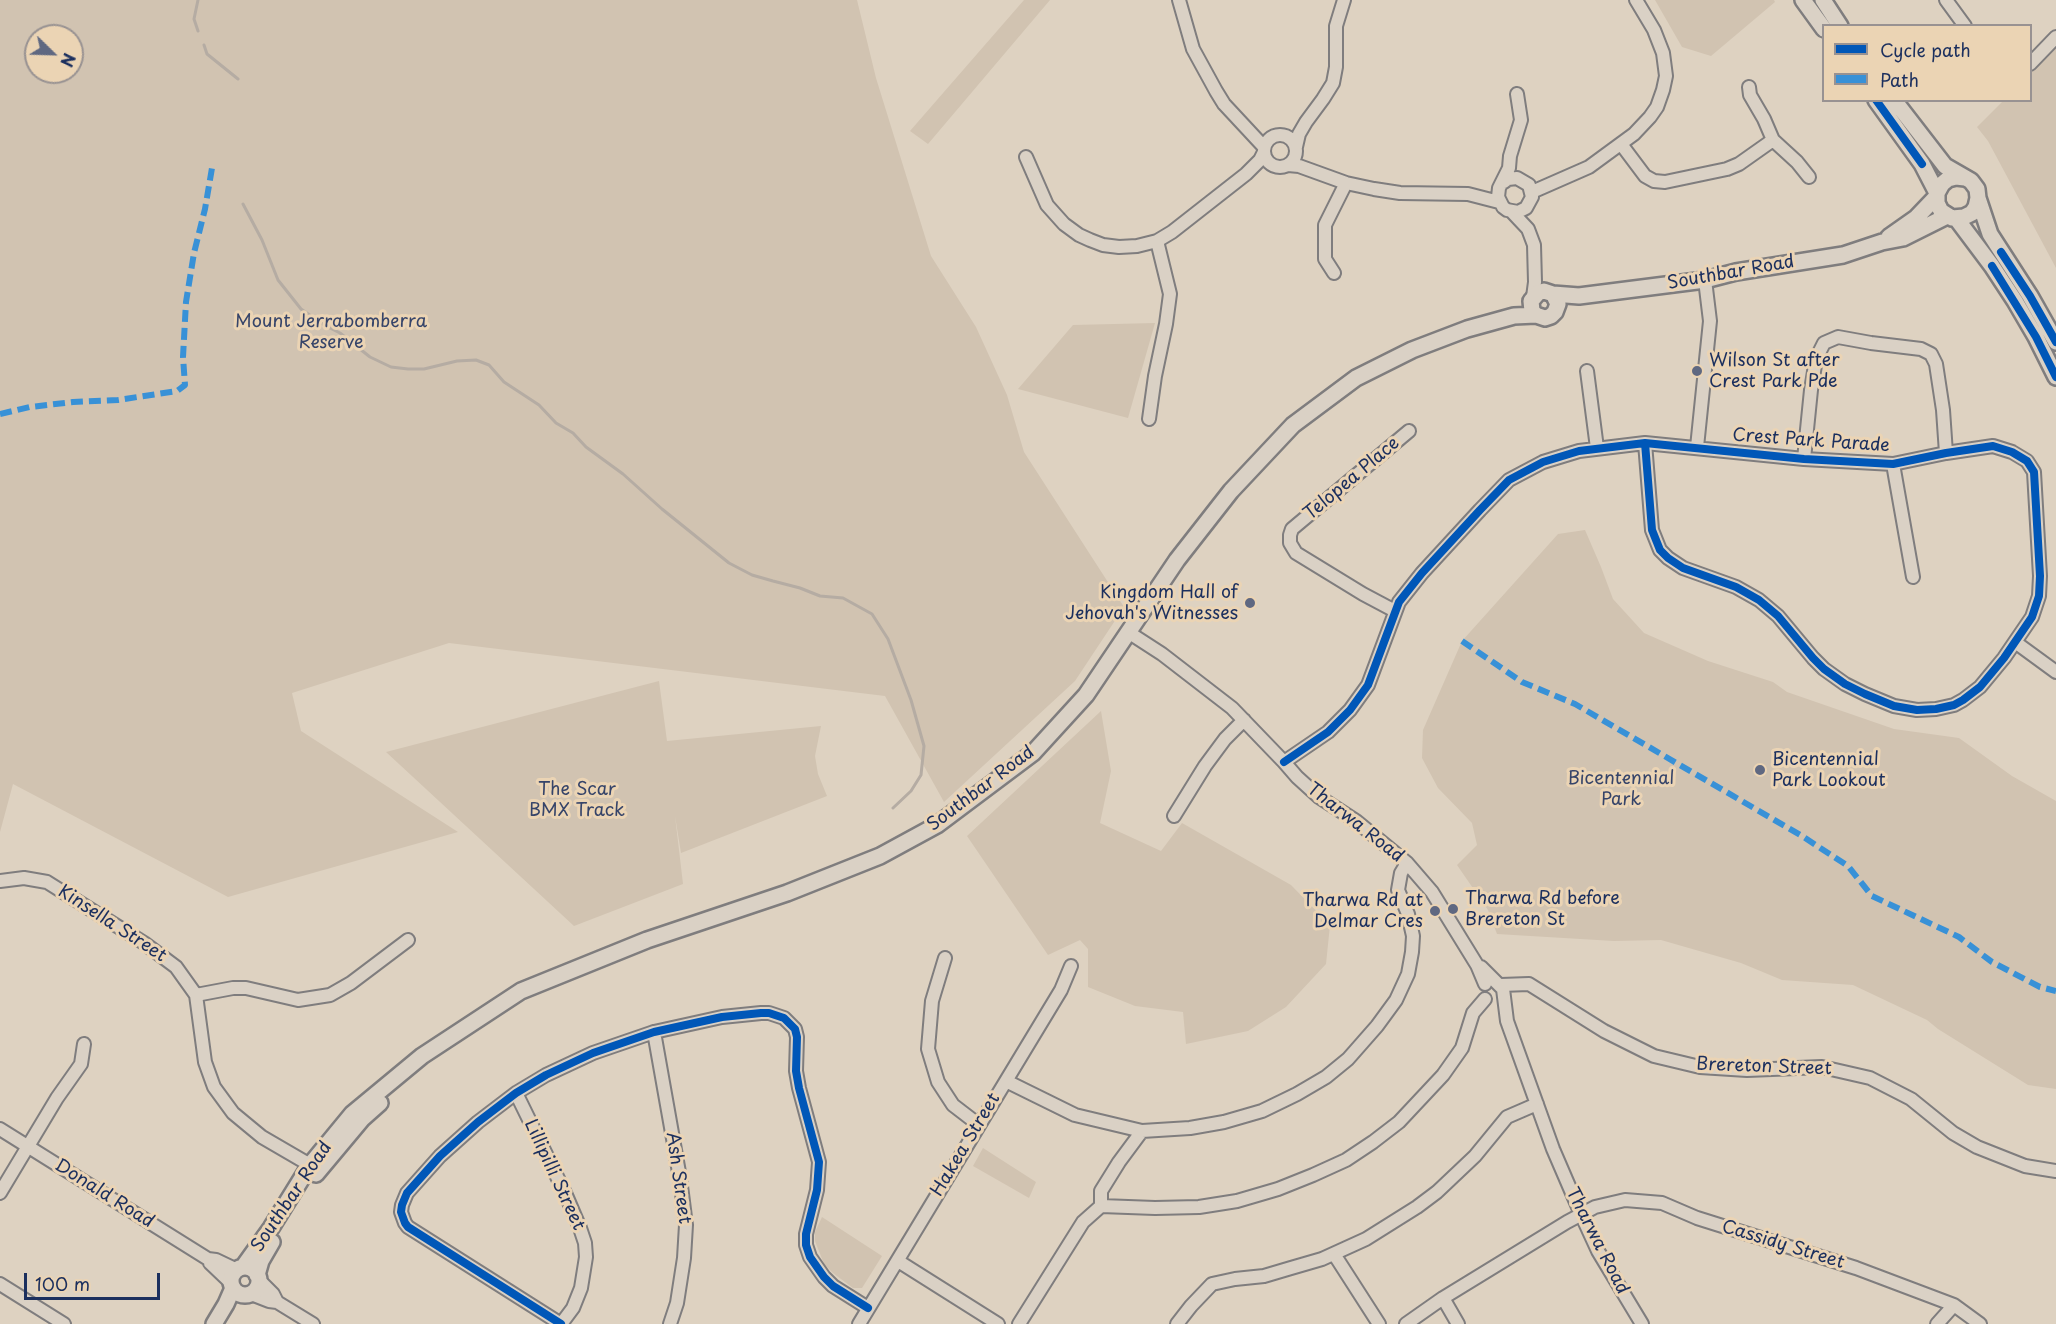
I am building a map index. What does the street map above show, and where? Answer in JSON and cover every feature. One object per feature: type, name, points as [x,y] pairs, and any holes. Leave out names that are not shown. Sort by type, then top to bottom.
[{"type":"main road","points":[[1803,0],[1822,26]]},
{"type":"main road","points":[[1823,0],[1839,24]]},
{"type":"main road","points":[[1877,102],[1922,164],[1937,194],[1937,203],[1941,211],[1952,217],[1992,266],[2015,301],[2056,377]]},
{"type":"main road","points":[[1895,102],[1945,166],[1971,181],[1977,189],[1990,234],[2030,296],[2056,342]]},
{"type":"main road","points":[[1937,194],[1942,184],[1948,179],[1965,178]]},
{"type":"main road","name":"Southbar Road","points":[[1882,242],[1916,218],[1937,194]]},
{"type":"main road","points":[[1952,217],[1964,217],[1971,213],[1976,207],[1978,198]]},
{"type":"main road","name":"Southbar Road","points":[[214,1324],[226,1304],[236,1277],[314,1168],[391,1092],[422,1056],[521,991],[647,940],[787,893],[886,854],[937,825],[1033,753],[1086,695],[1177,560],[1231,491],[1293,425],[1356,378],[1412,350],[1467,329],[1514,316],[1542,302],[1705,280],[1736,272],[1844,255],[1882,242],[1904,238],[1952,217]]},
{"type":"main road","name":"Southbar Road","points":[[258,1277],[264,1256],[314,1168]]},
{"type":"main road","points":[[224,1324],[241,1300],[249,1294],[257,1287],[258,1277],[251,1269],[236,1277],[239,1294],[249,1294]]},
{"type":"street","points":[[1179,0],[1197,59],[1224,104],[1248,128],[1264,150],[1268,162],[1283,166],[1292,162],[1299,134],[1305,122],[1333,83],[1336,67],[1336,26],[1344,0]]},
{"type":"street","points":[[1534,188],[1566,179],[1589,167],[1634,134],[1650,117],[1661,97],[1665,76],[1663,53],[1660,42],[1636,0]]},
{"type":"street","points":[[1946,0],[1964,24]]},
{"type":"street","points":[[2032,63],[2056,38]]},
{"type":"street","points":[[1749,87],[1750,95],[1773,140],[1797,162],[1809,177]]},
{"type":"street","points":[[1517,94],[1521,120],[1510,156],[1503,207],[1512,212],[1528,229],[1534,245],[1535,282],[1542,302]]},
{"type":"street","points":[[1026,157],[1047,205],[1064,224],[1079,235],[1103,245],[1137,246],[1157,241],[1173,232],[1246,174],[1260,160],[1266,142],[1305,122]]},
{"type":"street","points":[[1248,128],[1260,134],[1280,136],[1293,142],[1296,150],[1318,171]]},
{"type":"street","points":[[1621,144],[1645,176],[1654,182],[1665,182],[1727,169],[1739,164],[1773,140]]},
{"type":"street","points":[[1246,174],[1262,168],[1299,166],[1346,183],[1400,193],[1481,196],[1505,184],[1522,179],[1534,188]]},
{"type":"street","points":[[1334,273],[1325,258],[1325,225],[1346,183]]},
{"type":"street","points":[[1512,212],[1526,208],[1534,188]]},
{"type":"street","points":[[1526,208],[1535,228],[1543,259],[1542,302]]},
{"type":"street","points":[[1149,419],[1155,376],[1167,324],[1170,294],[1157,241]]},
{"type":"street","points":[[1697,447],[1710,321],[1705,280]]},
{"type":"street","points":[[1804,459],[1816,359],[1824,343],[1838,337],[1921,349],[1931,354],[1936,364],[1943,410],[1946,453]]},
{"type":"street","points":[[1587,371],[1597,448]]},
{"type":"street","name":"Telopea Place","points":[[1395,611],[1296,553],[1290,543],[1290,535],[1292,529],[1409,431]]},
{"type":"street","name":"Crest Park Parade","points":[[1284,762],[1328,732],[1350,710],[1368,685],[1399,602],[1422,573],[1509,480],[1543,462],[1579,451],[1645,443],[1804,459],[1893,464],[1993,446],[2012,452],[2027,461],[2034,472],[2040,576],[2039,596],[2032,617],[1988,678],[1964,700],[1944,708],[1917,710],[1894,706],[1855,690],[1813,658],[1782,620],[1759,600],[1736,587],[1683,568],[1660,550],[1651,519],[1645,443]]},
{"type":"street","points":[[1893,464],[1913,577]]},
{"type":"street","name":"Tharwa Road","points":[[1128,632],[1186,672],[1244,720],[1297,777],[1319,797],[1356,821],[1407,863],[1432,892],[1494,991],[1581,1214],[1598,1251],[1642,1324]]},
{"type":"street","points":[[2015,642],[2056,672]]},
{"type":"street","points":[[1174,816],[1225,738],[1244,720]]},
{"type":"street","points":[[1006,1081],[1075,1115],[1142,1131],[1190,1128],[1224,1122],[1262,1111],[1297,1094],[1326,1077],[1348,1059],[1396,1000],[1408,974],[1413,936],[1408,914],[1398,890],[1401,873],[1407,863]]},
{"type":"street","name":"Kinsella Street","points":[[0,881],[24,878],[47,882],[161,954],[176,967],[196,995],[205,1062],[214,1087],[233,1113],[262,1137],[314,1168]]},
{"type":"street","points":[[196,995],[233,988],[246,988],[298,1000],[330,995],[351,983],[408,940]]},
{"type":"street","points":[[945,958],[932,1001],[928,1050],[938,1082],[953,1105],[980,1125]]},
{"type":"street","name":"Hakea Street","points":[[859,1324],[1061,990],[1071,966]]},
{"type":"street","name":"Brereton Street","points":[[1494,991],[1529,984],[1604,1030],[1654,1056],[1700,1067],[1747,1070],[1822,1067],[1870,1078],[1911,1099],[1953,1133],[1977,1147],[2009,1161],[2056,1171]]},
{"type":"street","points":[[1019,1324],[1083,1222],[1101,1206],[1155,1209],[1199,1207],[1237,1201],[1313,1176],[1346,1160],[1373,1143],[1399,1122],[1443,1075],[1462,1048],[1473,1013],[1494,991]]},
{"type":"street","points":[[561,1324],[408,1227],[402,1217],[402,1205],[407,1194],[440,1156],[478,1122],[516,1093],[546,1075],[593,1053],[654,1032],[722,1017],[761,1013],[778,1016],[790,1023],[797,1037],[796,1071],[819,1162],[818,1190],[808,1222],[806,1245],[810,1257],[824,1277],[868,1308]]},
{"type":"street","name":"Ash Street","points":[[654,1032],[686,1225],[677,1304],[670,1324]]},
{"type":"street","points":[[0,1193],[57,1098],[81,1064],[84,1044]]},
{"type":"street","name":"Lillipilli Street","points":[[516,1093],[569,1202],[585,1243],[585,1271],[581,1288],[573,1308],[561,1324]]},
{"type":"street","points":[[1177,1324],[1212,1284],[1264,1276],[1334,1254],[1366,1239],[1418,1207],[1455,1175],[1493,1136],[1507,1117],[1537,1104]]},
{"type":"street","name":"Donald Road","points":[[0,1129],[208,1259],[216,1260],[236,1277]]},
{"type":"street","points":[[1101,1206],[1101,1191],[1142,1131]]},
{"type":"street","name":"Cassidy Street","points":[[1406,1324],[1443,1298],[1581,1214],[1611,1202],[1625,1200],[1662,1203],[1697,1218],[1856,1268],[1954,1305],[1980,1324]]},
{"type":"street","points":[[1334,1254],[1379,1324]]},
{"type":"street","points":[[898,1261],[998,1324]]},
{"type":"street","points":[[258,1277],[277,1302]]},
{"type":"street","points":[[0,1284],[64,1324]]},
{"type":"street","points":[[249,1294],[277,1302],[313,1324]]},
{"type":"street","points":[[1443,1298],[1458,1324]]},
{"type":"street","points":[[1937,1324],[1954,1305]]},
{"type":"green space","name":"Mount Jerrabomberra Reserve","points":[[0,0],[857,0],[876,78],[931,256],[976,327],[1007,395],[1024,452],[1124,607],[1075,681],[944,802],[885,696],[449,643],[292,693],[301,731],[458,832],[228,897],[13,784],[0,832]]},
{"type":"green space","points":[[1024,0],[1050,0],[928,144],[910,131]]},
{"type":"green space","points":[[1655,0],[1774,0],[1775,2],[1711,56],[1682,47]]},
{"type":"green space","points":[[2056,46],[2056,268],[1988,141],[1977,127],[2002,102],[2032,102],[2032,71]]},
{"type":"green space","points":[[1155,323],[1128,418],[1018,389],[1073,325]]},
{"type":"green space","name":"Bicentennial Park","points":[[1585,530],[1613,599],[1644,633],[1708,661],[1773,682],[1787,692],[1894,729],[1959,738],[2012,776],[2056,801],[2056,1089],[2028,1085],[1927,1020],[1853,985],[1782,980],[1741,963],[1661,940],[1614,941],[1497,934],[1488,910],[1457,865],[1477,845],[1472,823],[1438,788],[1422,758],[1423,730],[1462,641],[1558,534]]},
{"type":"green space","name":"The Scar BMX Track","points":[[659,681],[667,741],[821,726],[815,756],[818,774],[827,796],[681,853],[675,816],[683,884],[574,926],[386,752]]},
{"type":"green space","points":[[1101,711],[1111,771],[1100,823],[1161,851],[1182,823],[1291,885],[1330,925],[1326,964],[1286,1007],[1248,1031],[1186,1044],[1183,1012],[1135,1006],[1088,987],[1088,949],[1080,940],[1048,955],[967,836]]},
{"type":"green space","points":[[983,1148],[1036,1182],[1029,1198],[973,1166]]},
{"type":"green space","points":[[822,1217],[882,1256],[862,1288],[853,1288],[824,1264],[815,1241],[815,1232]]},
{"type":"waterway","points":[[198,0],[194,19],[198,31]]},
{"type":"waterway","points":[[204,45],[207,54],[238,79]]},
{"type":"waterway","points":[[243,204],[262,240],[278,280],[301,309],[340,333],[370,357],[391,367],[408,369],[424,369],[457,361],[476,360],[489,365],[504,382],[539,405],[556,423],[573,433],[586,447],[623,474],[729,563],[752,575],[820,596],[843,598],[872,614],[888,639],[911,700],[924,746],[921,775],[911,791],[893,808]]},
{"type":"marked path","points":[[0,414],[30,407],[118,400],[177,391],[185,385],[183,357],[186,302],[212,168]]},
{"type":"marked path","points":[[1462,641],[1522,682],[1575,704],[1802,836],[1848,866],[1872,896],[1959,937],[1992,962],[2040,987],[2056,991]]},
{"type":"cycle path","points":[[1877,102],[1922,164]]},
{"type":"cycle path","points":[[2001,252],[2030,296],[2056,342]]},
{"type":"cycle path","points":[[1992,266],[2036,337],[2056,377]]},
{"type":"cycle path","points":[[1284,762],[1328,732],[1350,710],[1368,685],[1399,602],[1422,573],[1480,510],[1509,480],[1543,462],[1579,451],[1645,443],[1804,459],[1893,464],[1993,446],[2012,452],[2027,461],[2034,472],[2040,576],[2039,596],[2032,617],[2004,658],[1980,687],[1954,705],[1917,710],[1894,706],[1865,694],[1845,684],[1824,669],[1778,616],[1759,600],[1736,587],[1683,568],[1660,550],[1652,530],[1645,443]]},
{"type":"cycle path","points":[[561,1324],[408,1227],[401,1212],[407,1193],[440,1156],[478,1122],[516,1093],[546,1075],[593,1053],[654,1032],[722,1017],[761,1013],[784,1018],[795,1029],[797,1037],[796,1071],[819,1162],[817,1190],[806,1234],[806,1245],[810,1257],[833,1286],[868,1308]]},
{"type":"place","name":"Wilson St after Crest Park Pde","points":[[1697,371]]},
{"type":"place","name":"Kingdom Hall of Jehovah's Witnesses","points":[[1250,603]]},
{"type":"place","name":"Bicentennial Park Lookout","points":[[1760,770]]},
{"type":"place","name":"Tharwa Rd before Brereton St","points":[[1453,909]]},
{"type":"place","name":"Tharwa Rd at Delmar Cres","points":[[1435,911]]}]
